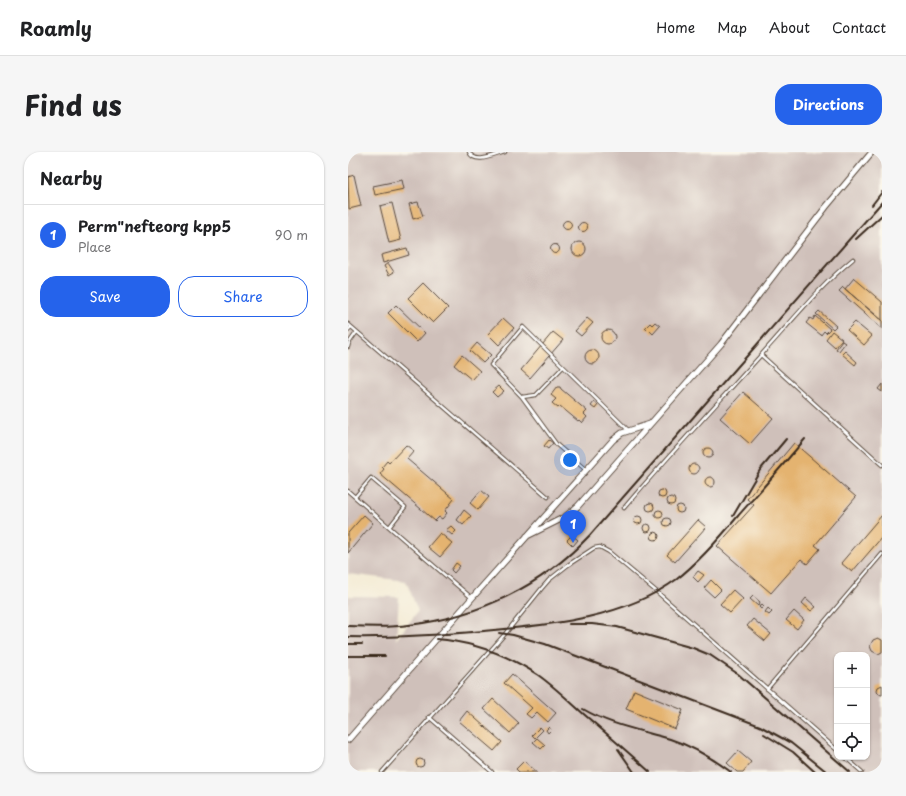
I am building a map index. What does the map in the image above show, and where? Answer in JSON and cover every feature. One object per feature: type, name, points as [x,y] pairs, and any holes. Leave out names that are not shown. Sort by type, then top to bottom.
[{"type":"street","points":[[527,536],[571,513],[653,422],[721,344],[826,207],[872,152]]},
{"type":"street","points":[[348,740],[613,440],[628,430],[653,422]]},
{"type":"lane","points":[[469,152],[471,156],[479,159],[504,152]]},
{"type":"lane","points":[[624,508],[678,446],[762,355],[809,300],[853,259]]},
{"type":"lane","points":[[348,324],[356,333],[548,497]]},
{"type":"lane","points":[[348,330],[351,327]]},
{"type":"lane","points":[[586,471],[557,444],[522,398],[491,365],[523,327],[562,367],[628,430]]},
{"type":"lane","points":[[348,347],[356,333]]},
{"type":"lane","points":[[762,355],[882,465]]},
{"type":"lane","points":[[522,398],[536,395],[562,367]]},
{"type":"lane","points":[[355,497],[371,478],[405,507],[390,526]]},
{"type":"lane","points":[[348,491],[390,526],[419,554],[472,598]]},
{"type":"lane","points":[[382,772],[429,717],[500,639],[546,584],[558,573],[596,547],[606,550],[651,586],[834,747]]},
{"type":"lane","points":[[767,689],[882,554]]},
{"type":"lane","points":[[429,717],[492,772]]},
{"type":"lane","points":[[848,760],[862,772]]},
{"type":"shaded area","points":[[348,152],[882,152],[882,772],[348,772],[348,596],[399,597],[396,640],[418,611],[406,581],[348,574]]},
{"type":"building","points":[[354,175],[361,206],[349,209],[348,177]]},
{"type":"building","points":[[402,180],[404,189],[375,195],[373,186]]},
{"type":"building","points":[[418,202],[423,216],[413,219],[409,204]]},
{"type":"building","points":[[392,203],[401,240],[389,243],[380,206]]},
{"type":"building","points":[[567,220],[572,225],[567,230],[562,225]]},
{"type":"building","points":[[583,222],[588,227],[583,232],[578,227]]},
{"type":"building","points":[[576,242],[582,242],[586,246],[586,252],[582,256],[576,256],[572,252],[572,246]]},
{"type":"building","points":[[555,244],[560,249],[555,254],[550,249]]},
{"type":"building","points":[[407,248],[409,255],[383,263],[381,255]]},
{"type":"building","points":[[388,263],[394,272],[389,275],[384,266]]},
{"type":"building","points":[[854,278],[882,302],[882,320],[845,289]]},
{"type":"building","points":[[423,283],[448,308],[433,323],[408,298]]},
{"type":"building","points":[[843,287],[882,321],[882,329],[839,291]]},
{"type":"building","points":[[396,305],[425,333],[417,342],[388,313]]},
{"type":"building","points":[[819,311],[836,326],[833,329],[816,314]]},
{"type":"building","points":[[815,316],[830,329],[826,333],[824,331],[821,335],[806,323],[810,318],[813,320]]},
{"type":"building","points":[[503,318],[514,328],[499,345],[488,334]]},
{"type":"building","points":[[587,318],[593,323],[581,336],[575,331]]},
{"type":"building","points":[[655,322],[660,326],[653,334],[645,328],[650,323],[652,325]]},
{"type":"building","points":[[855,322],[872,336],[864,345],[847,330]]},
{"type":"building","points":[[605,330],[611,330],[615,334],[615,340],[611,344],[605,344],[601,340],[601,334]]},
{"type":"building","points":[[832,331],[842,339],[835,347],[826,339]]},
{"type":"building","points":[[553,332],[563,340],[530,378],[521,370]]},
{"type":"building","points":[[842,341],[845,343],[839,351],[836,349]]},
{"type":"building","points":[[477,343],[491,355],[483,363],[470,351]]},
{"type":"building","points":[[589,350],[595,350],[599,354],[599,360],[595,364],[589,364],[585,360],[585,354]]},
{"type":"building","points":[[845,351],[857,362],[855,365],[842,354]]},
{"type":"building","points":[[462,355],[480,371],[472,380],[454,365]]},
{"type":"building","points":[[882,384],[882,392],[878,389]]},
{"type":"building","points":[[499,386],[504,391],[497,397],[492,392]]},
{"type":"building","points":[[557,387],[560,387],[587,411],[584,414],[587,417],[582,423],[560,406],[558,408],[552,403],[556,399],[551,395]]},
{"type":"building","points":[[743,392],[773,418],[750,444],[720,418]]},
{"type":"building","points":[[594,402],[598,405],[595,409],[591,406]]},
{"type":"building","points":[[549,440],[553,443],[548,449],[544,446]]},
{"type":"building","points":[[794,443],[856,497],[815,545],[820,549],[807,564],[801,559],[771,593],[717,546],[754,505],[747,499]]},
{"type":"building","points":[[406,445],[414,451],[407,459],[454,499],[445,511],[447,513],[442,519],[439,517],[435,521],[380,474],[384,469],[382,467],[387,461],[389,463]]},
{"type":"building","points":[[706,448],[710,448],[712,449],[712,457],[706,458],[703,455],[703,451]]},
{"type":"building","points":[[692,464],[696,464],[698,465],[698,473],[692,474],[689,471],[689,467]]},
{"type":"building","points":[[708,477],[712,477],[714,478],[714,486],[708,487],[705,484],[705,480]]},
{"type":"building","points":[[481,490],[489,497],[478,510],[470,503]]},
{"type":"building","points":[[662,490],[665,491],[665,497],[662,498],[659,497],[658,494],[659,491]]},
{"type":"building","points":[[671,497],[674,498],[674,504],[671,505],[668,504],[667,501],[668,498]]},
{"type":"building","points":[[648,503],[652,503],[654,507],[652,511],[648,511],[646,509],[646,505]]},
{"type":"building","points":[[678,505],[682,505],[684,509],[682,513],[678,513],[676,511],[676,507]]},
{"type":"building","points":[[464,510],[471,516],[463,525],[457,520]]},
{"type":"building","points":[[657,510],[661,510],[663,514],[661,518],[657,518],[655,516],[655,512]]},
{"type":"building","points":[[364,515],[373,523],[348,553],[348,533]]},
{"type":"building","points":[[882,515],[882,537],[852,572],[841,563]]},
{"type":"building","points":[[638,516],[641,517],[641,523],[638,524],[635,523],[634,520],[635,517]]},
{"type":"building","points":[[667,518],[670,519],[670,525],[667,526],[664,525],[663,522],[664,519]]},
{"type":"building","points":[[698,520],[706,527],[675,562],[667,555]]},
{"type":"building","points":[[647,524],[650,525],[650,531],[647,532],[644,531],[643,528],[644,525]]},
{"type":"building","points":[[451,526],[456,531],[452,535],[446,530]]},
{"type":"building","points":[[653,532],[657,532],[659,536],[657,540],[653,540],[651,538],[651,534]]},
{"type":"building","points":[[440,533],[452,543],[440,557],[428,547]]},
{"type":"building","points":[[572,535],[578,540],[573,546],[567,540]]},
{"type":"building","points":[[456,563],[460,566],[454,573],[451,570]]},
{"type":"building","points":[[698,571],[704,575],[698,582],[693,577]]},
{"type":"building","points":[[711,580],[721,590],[714,597],[704,588]]},
{"type":"building","points":[[733,590],[743,599],[730,613],[720,604]]},
{"type":"building","points":[[753,596],[760,602],[758,606],[750,599]]},
{"type":"building","points":[[806,598],[816,607],[811,611],[802,603]]},
{"type":"building","points":[[762,604],[764,606],[761,609],[759,607]]},
{"type":"building","points":[[768,608],[772,612],[769,615],[765,612]]},
{"type":"building","points":[[794,611],[804,620],[797,629],[786,620]]},
{"type":"building","points":[[753,619],[771,634],[765,641],[747,626]]},
{"type":"building","points":[[878,638],[882,640],[882,652],[878,654],[872,651],[870,646],[873,640]]},
{"type":"building","points":[[512,674],[556,713],[548,722],[537,712],[531,718],[526,714],[532,708],[504,683]]},
{"type":"building","points":[[882,685],[881,695],[877,690],[878,687]]},
{"type":"building","points":[[634,690],[683,710],[675,729],[626,709]]},
{"type":"building","points":[[493,699],[519,723],[510,733],[484,709]]},
{"type":"building","points":[[467,711],[502,742],[494,751],[459,721]]},
{"type":"building","points":[[540,727],[543,730],[535,738],[532,735]]},
{"type":"building","points":[[549,727],[551,730],[548,733],[546,730]]},
{"type":"building","points":[[537,738],[545,745],[541,749],[533,742]]},
{"type":"building","points":[[738,751],[751,762],[743,772],[737,772],[727,763]]},
{"type":"building","points":[[418,759],[422,759],[424,763],[422,767],[418,767],[416,765],[416,761]]},
{"type":"building","points":[[524,761],[537,772],[519,772],[516,769]]},
{"type":"railway","points":[[872,205],[882,192]]},
{"type":"railway","points":[[348,626],[401,626],[435,621],[460,615],[507,596],[530,584],[551,569],[590,535],[882,202]]},
{"type":"railway","points":[[856,239],[882,215]]},
{"type":"railway","points":[[733,516],[760,470],[786,439]]},
{"type":"railway","points":[[348,637],[433,635],[534,626],[585,618],[633,603],[656,592],[677,579],[694,565],[805,439]]},
{"type":"railway","points":[[569,624],[592,624],[617,627],[693,648],[710,655],[738,674],[850,772]]},
{"type":"railway","points":[[499,633],[513,635],[545,644],[760,726],[791,743],[827,772]]},
{"type":"railway","points":[[436,639],[476,646],[514,661],[538,675],[650,772]]},
{"type":"railway","points":[[348,644],[362,644]]},
{"type":"railway","points":[[348,656],[385,656]]},
{"type":"railway","points":[[583,709],[593,715],[625,727],[670,739],[686,745],[709,757],[731,772]]},
{"type":"railway","points":[[764,734],[793,752],[815,772]]},
{"type":"railway","points":[[618,749],[634,772]]},
{"type":"place","name":"Perm\"nefteorg kpp5","points":[[573,543]]}]
